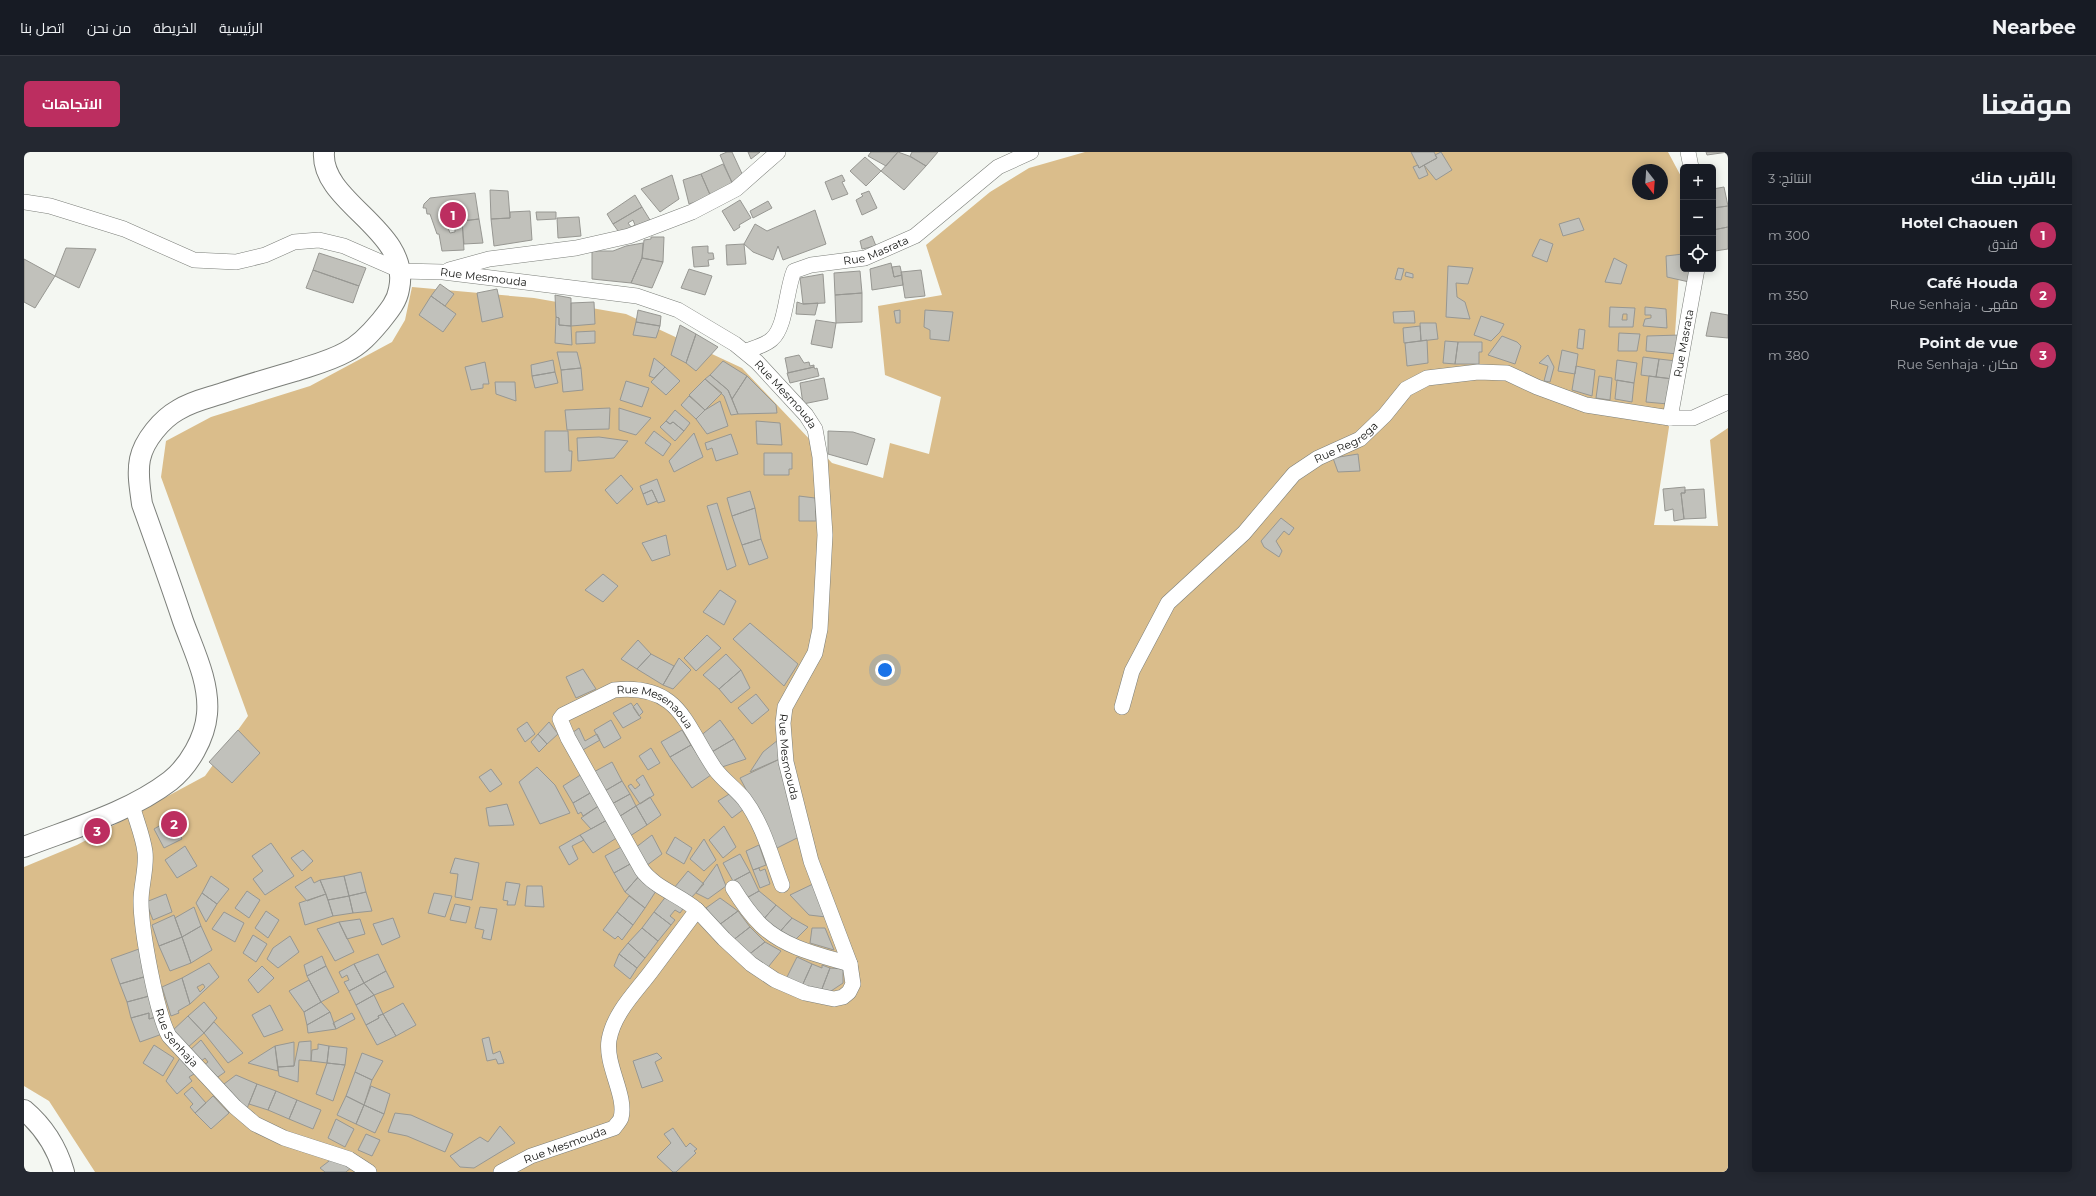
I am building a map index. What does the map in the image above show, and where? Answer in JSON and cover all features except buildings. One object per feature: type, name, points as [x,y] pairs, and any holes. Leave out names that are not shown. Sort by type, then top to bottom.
[{"type":"main road","points":[[24,847],[132,805],[170,781],[183,769],[194,752],[203,733],[207,714],[202,673],[142,504],[138,477],[140,457],[151,435],[164,420],[192,402],[324,362],[352,348],[365,340],[391,309],[399,290],[401,271],[397,256],[382,236],[340,192],[327,170],[324,152]]},
{"type":"main road","points":[[24,1110],[46,1134],[64,1172]]},
{"type":"street","points":[[443,272],[489,258],[576,248],[629,236],[692,212],[736,189],[778,152]]},
{"type":"street","name":"Rue Masrata","points":[[746,351],[772,339],[782,324],[788,284],[794,271],[811,265],[865,258],[915,236],[998,167],[1031,152]]},
{"type":"street","points":[[1688,152],[1690,164]]},
{"type":"street","points":[[24,202],[50,206],[124,229],[194,260],[236,262],[265,255],[294,242],[319,240],[344,246],[401,271]]},
{"type":"street","name":"Rue Mesmouda","points":[[401,271],[443,272],[636,296],[678,310],[746,351],[806,415],[815,429],[820,457],[825,535],[820,629],[815,653],[784,707],[783,723],[786,762],[811,860],[850,964],[853,984],[849,992],[843,997],[824,998],[805,993],[775,980],[751,964],[724,939],[697,910],[653,970],[631,996],[613,1026],[609,1041],[609,1056],[621,1106],[620,1118],[614,1128],[531,1156],[501,1172]]},
{"type":"street","name":"Rue Masrata","points":[[1670,418],[1696,272]]},
{"type":"street","name":"Rue Regrega","points":[[1122,707],[1132,671],[1168,603],[1244,533],[1294,474],[1318,458],[1360,439],[1385,415],[1406,389],[1427,378],[1478,372],[1507,372],[1536,387],[1586,405],[1670,418],[1693,418],[1728,402]]},
{"type":"street","name":"Rue Mesenaoua","points":[[697,910],[687,902],[654,882],[642,870],[568,738],[561,724],[560,719],[563,715],[614,690],[620,689],[655,694],[677,707],[717,772],[735,788],[758,821],[782,885]]},
{"type":"street","name":"Rue Senhaja","points":[[132,805],[145,852],[142,882],[142,918],[157,996],[165,1028],[169,1036],[235,1107],[255,1124],[284,1138],[349,1159],[369,1172]]},
{"type":"street","points":[[733,888],[760,924],[779,939],[808,951],[850,964]]},
{"type":"shaded area","points":[[1085,152],[1668,152],[1680,174],[1680,257],[1669,427],[1654,525],[1718,526],[1710,440],[1728,428],[1728,1172],[95,1172],[49,1101],[24,1086],[24,867],[77,845],[205,776],[248,716],[161,477],[166,441],[211,417],[310,386],[392,342],[405,320],[412,287],[534,298],[626,314],[742,368],[832,463],[883,478],[890,443],[929,454],[941,397],[885,375],[878,306],[942,295],[926,245],[990,192],[1029,168]]},
{"type":"place","name":"Hotel Chaouen","points":[[453,215]]},
{"type":"place","name":"Café Houda","points":[[174,824]]},
{"type":"place","name":"Point de vue","points":[[97,831]]}]
